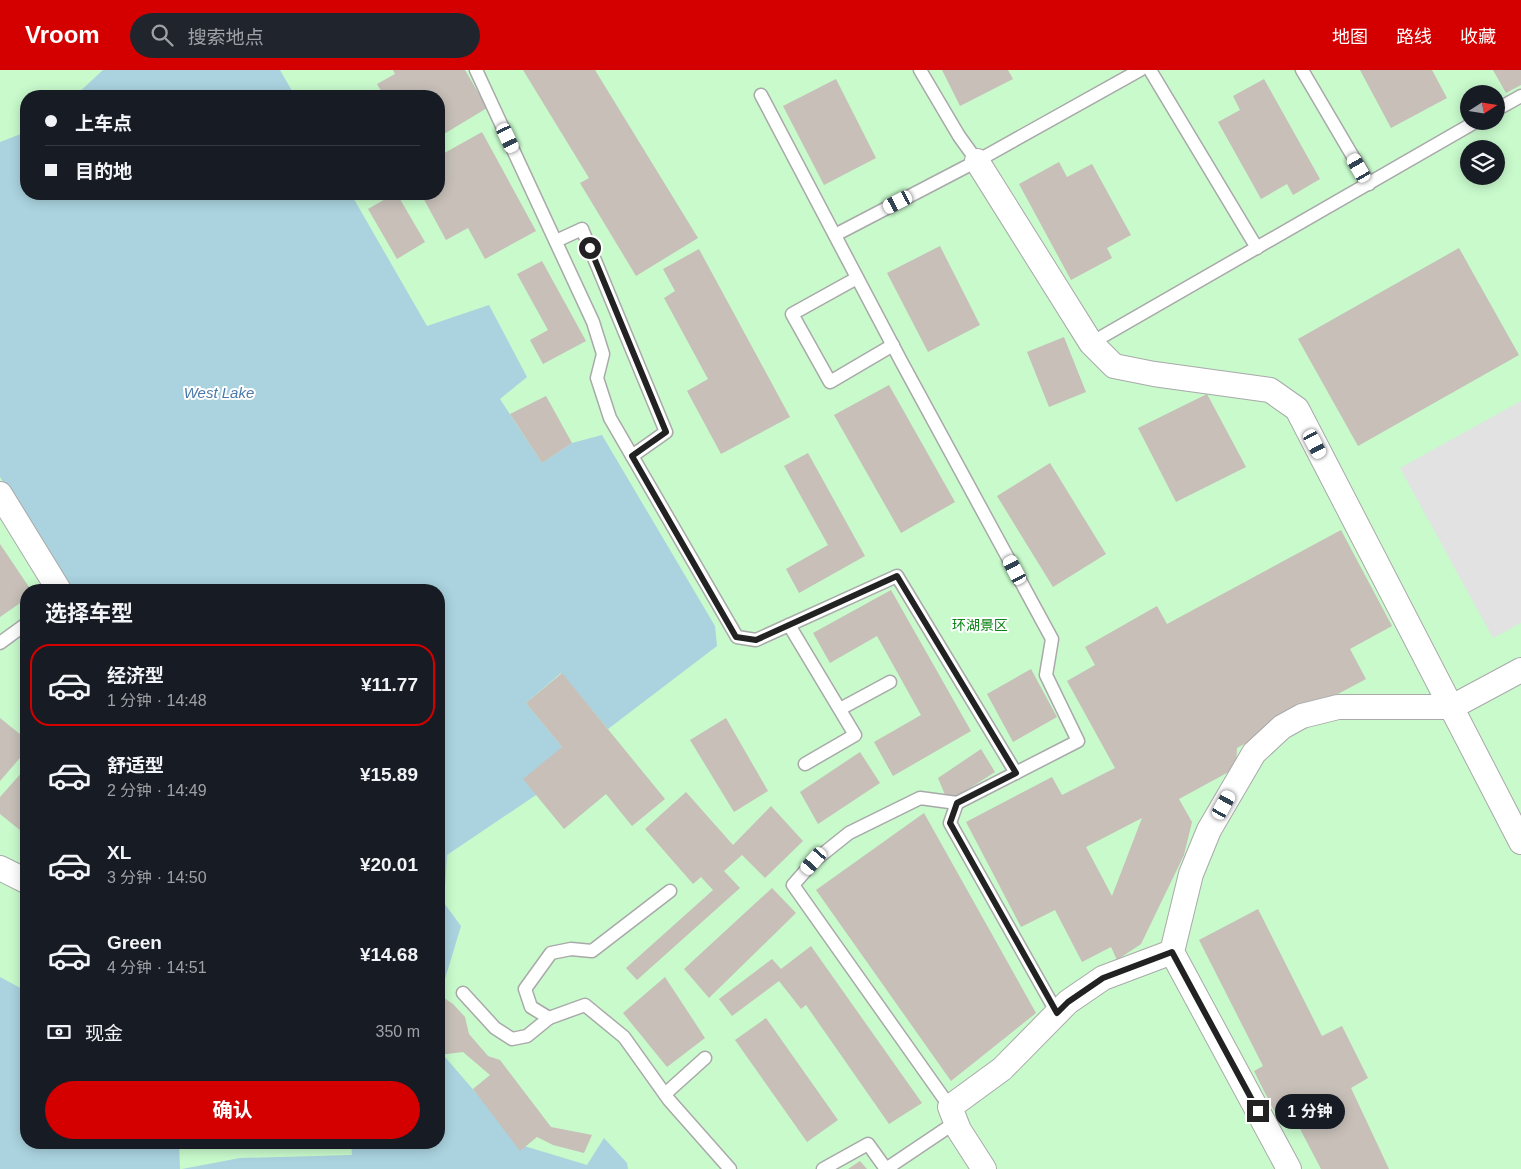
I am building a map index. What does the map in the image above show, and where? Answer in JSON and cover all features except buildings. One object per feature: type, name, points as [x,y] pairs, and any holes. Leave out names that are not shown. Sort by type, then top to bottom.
[{"type":"street","points":[[977,161],[1092,343],[1114,366],[1154,374],[1270,390],[1297,409],[1521,842]]},
{"type":"street","points":[[0,494],[56,584]]},
{"type":"street","points":[[1289,1169],[1172,952],[1191,874],[1210,830],[1254,753],[1282,727],[1302,716],[1338,707],[1452,707],[1521,670]]},
{"type":"street","points":[[0,868],[20,875]]},
{"type":"street","points":[[984,1169],[959,1130],[953,1114],[1002,1069],[1068,1002],[1103,978],[1172,952]]},
{"type":"lane","points":[[476,70],[593,322],[603,354],[597,378],[610,418],[736,637],[756,640],[897,576],[1016,773]]},
{"type":"lane","points":[[920,70],[959,136],[977,161]]},
{"type":"lane","points":[[835,235],[977,161],[1140,70]]},
{"type":"lane","points":[[1150,70],[1257,248]]},
{"type":"lane","points":[[1302,70],[1369,184]]},
{"type":"lane","points":[[761,95],[857,278],[1052,639],[1046,675],[1078,742],[957,803],[920,798],[849,834],[814,861],[793,885],[953,1114],[886,1168],[868,1144],[823,1169]]},
{"type":"lane","points":[[1505,105],[1521,96]]},
{"type":"lane","points":[[1092,343],[1462,130]]},
{"type":"lane","points":[[556,241],[582,229],[666,432],[632,456]]},
{"type":"lane","points":[[857,278],[792,314],[830,382],[893,345]]},
{"type":"lane","points":[[790,625],[855,734],[805,764]]},
{"type":"lane","points":[[0,643],[20,628]]},
{"type":"lane","points":[[840,709],[890,682]]},
{"type":"lane","points":[[957,803],[950,823],[1057,1013]]},
{"type":"lane","points":[[549,1018],[531,1007],[525,989],[551,953],[570,949],[592,951],[670,891]]},
{"type":"lane","points":[[462,993],[495,1028],[512,1039],[527,1036],[549,1018],[585,1005],[624,1037],[665,1094],[730,1169]]},
{"type":"lane","points":[[665,1094],[704,1058]]},
{"type":"green space","name":"环湖景区","points":[[0,70],[1521,70],[1521,1169],[0,1169]]},
{"type":"shaded area","points":[[1521,401],[1521,623],[1493,638],[1400,468]]},
{"type":"water","points":[[103,70],[280,70],[292,90],[81,90]]},
{"type":"water","name":"West Lake","points":[[20,134],[20,200],[354,200],[427,326],[489,305],[527,377],[500,399],[542,463],[572,443],[602,435],[715,626],[717,646],[608,729],[561,673],[526,703],[562,747],[536,795],[447,855],[445,887],[445,584],[68,584],[0,477],[0,142]]},
{"type":"water","name":"West Lake","points":[[445,904],[461,926],[445,979]]},
{"type":"water","points":[[0,977],[20,988],[20,1149],[179,1149],[180,1169],[0,1169]]},
{"type":"water","points":[[445,1057],[521,1145],[587,1165],[604,1138],[627,1163],[628,1169],[182,1169],[240,1158],[352,1155],[352,1149],[445,1149]]},
{"type":"route","points":[[590,248],[666,432],[632,456],[736,637],[756,640],[897,576],[1016,773],[957,803],[950,823],[1057,1013],[1068,1002],[1103,978],[1172,952],[1258,1111]]}]
